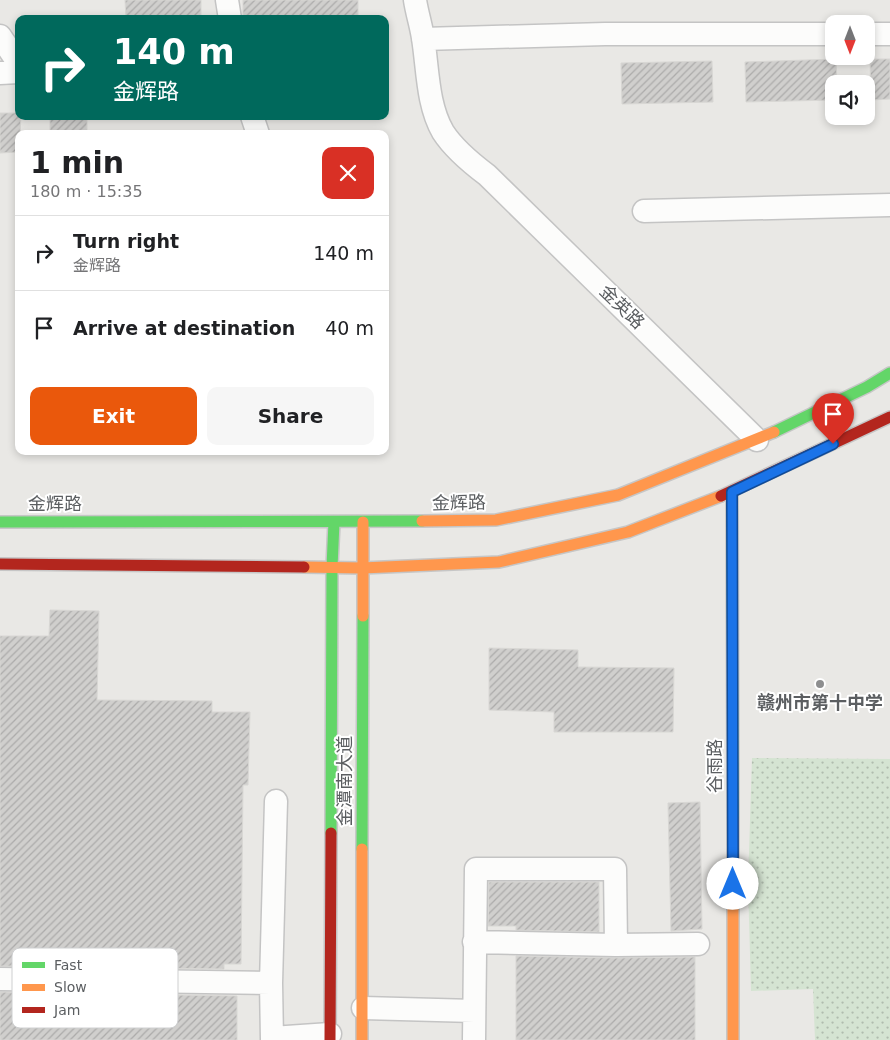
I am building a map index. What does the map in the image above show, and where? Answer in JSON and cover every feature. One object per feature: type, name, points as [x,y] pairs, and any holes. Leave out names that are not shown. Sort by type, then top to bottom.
[{"type":"main road","name":"金辉路","points":[[0,522],[496,520],[618,495],[757,440],[868,387],[890,373]]},
{"type":"main road","points":[[0,564],[362,568],[500,562],[628,532],[732,492],[890,416]]},
{"type":"main road","name":"谷雨路","points":[[732,492],[733,1040]]},
{"type":"main road","name":"金潭南大道","points":[[330,1037],[332,567],[334,522]]},
{"type":"main road","name":"金潭南大道","points":[[362,1040],[363,522]]},
{"type":"street","points":[[227,0],[229,15]]},
{"type":"street","name":"金英路","points":[[415,0],[434,110],[444,132],[469,162],[487,175],[757,440]]},
{"type":"street","points":[[423,38],[605,34],[825,34]]},
{"type":"street","points":[[875,34],[890,34]]},
{"type":"street","points":[[0,36],[15,58]]},
{"type":"street","points":[[0,73],[15,72]]},
{"type":"street","points":[[644,211],[890,205]]},
{"type":"street","points":[[276,801],[271,983],[272,1039],[330,1037]]},
{"type":"street","points":[[474,1040],[476,869],[615,869],[616,945]]},
{"type":"street","points":[[474,942],[616,945],[698,944]]},
{"type":"street","points":[[178,982],[271,983]]},
{"type":"street","points":[[363,1008],[474,1011]]},
{"type":"green space","points":[[752,758],[890,759],[890,1040],[815,1040],[813,989],[751,991],[748,883]]},
{"type":"building","points":[[125,0],[201,0],[201,15],[126,15]]},
{"type":"building","points":[[243,0],[358,0],[358,15],[243,15]]},
{"type":"building","points":[[825,59],[825,65],[836,65],[837,75],[825,75],[825,100],[746,102],[745,62]]},
{"type":"building","points":[[875,59],[890,59],[890,99],[875,100],[875,75],[870,75],[870,65],[875,65]]},
{"type":"building","points":[[712,61],[713,102],[622,104],[621,63]]},
{"type":"building","points":[[0,113],[15,113],[15,120],[21,120],[20,130],[15,130],[15,152],[0,153]]},
{"type":"building","points":[[50,120],[87,120],[87,130],[50,130]]},
{"type":"building","points":[[50,610],[99,611],[97,700],[212,701],[212,712],[250,712],[248,785],[243,785],[241,964],[224,964],[224,969],[178,968],[178,948],[12,948],[12,966],[0,966],[0,636],[49,636]]},
{"type":"building","points":[[489,648],[578,650],[578,667],[674,668],[673,732],[554,732],[554,712],[489,710]]},
{"type":"building","points":[[700,802],[702,929],[671,931],[668,803]]},
{"type":"building","points":[[489,882],[599,882],[599,932],[516,930],[516,926],[488,926]]},
{"type":"building","points":[[516,956],[695,957],[695,1040],[516,1040]]},
{"type":"building","points":[[0,992],[12,992],[12,1028],[178,1028],[178,995],[237,996],[237,1040],[0,1040]]},
{"type":"traffic: fast","points":[[774,432],[867,387],[890,373]]},
{"type":"traffic: fast","points":[[732,492],[733,818]]},
{"type":"traffic: fast","points":[[0,522],[422,521]]},
{"type":"traffic: fast","points":[[331,833],[332,567],[334,522]]},
{"type":"traffic: fast","points":[[362,849],[363,616]]},
{"type":"traffic: slow","points":[[422,521],[496,520],[618,495],[774,432]]},
{"type":"traffic: slow","points":[[304,567],[362,568],[499,562],[628,532],[721,496]]},
{"type":"traffic: slow","points":[[363,522],[363,616]]},
{"type":"traffic: slow","points":[[733,818],[733,1040]]},
{"type":"traffic: slow","points":[[362,849],[362,1040]]},
{"type":"traffic: jam","points":[[721,496],[890,417]]},
{"type":"traffic: jam","points":[[0,564],[304,567]]},
{"type":"traffic: jam","points":[[330,1040],[331,833]]},
{"type":"place","name":"赣州市第十中学","points":[[820,684]]},
{"type":"route","points":[[733,884],[732,492],[833,444]]}]
